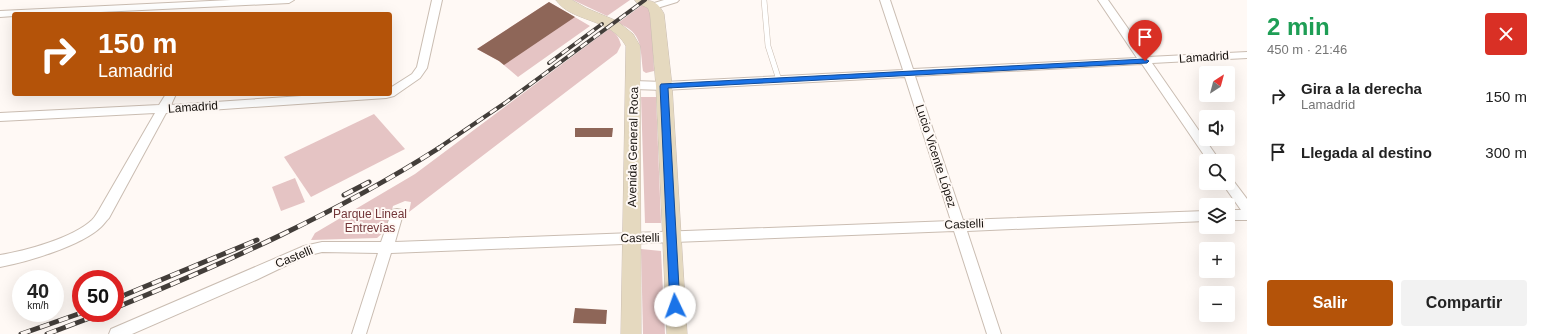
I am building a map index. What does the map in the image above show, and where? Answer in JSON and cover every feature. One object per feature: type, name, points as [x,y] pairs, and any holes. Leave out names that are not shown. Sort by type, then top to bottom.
[{"type":"main road","name":"Avenida General Roca","points":[[563,0],[627,34],[634,46],[631,334]]},
{"type":"main road","points":[[648,3],[657,14],[664,86],[676,334]]},
{"type":"street","points":[[37,12],[220,2],[289,0]]},
{"type":"street","points":[[392,91],[416,76],[422,68],[437,0]]},
{"type":"street","points":[[648,3],[674,0]]},
{"type":"street","name":"Lucio Vicente López","points":[[885,0],[994,334]]},
{"type":"street","points":[[1103,0],[1209,154]]},
{"type":"street","points":[[215,12],[220,2]]},
{"type":"street","points":[[0,14],[12,13]]},
{"type":"street","name":"Lamadrid","points":[[634,85],[664,86],[910,74],[1247,54]]},
{"type":"street","points":[[0,261],[28,255],[83,233],[95,225],[104,214],[170,96]]},
{"type":"street","name":"Lamadrid","points":[[0,117],[163,109],[356,96]]},
{"type":"street","points":[[1234,190],[1247,209]]},
{"type":"street","points":[[359,334],[397,214]]},
{"type":"street","points":[[1235,216],[1247,215]]},
{"type":"street","name":"Castelli","points":[[116,334],[312,248],[386,248],[632,238],[672,238],[1199,216]]},
{"type":"lane","points":[[764,0],[768,46],[779,80]]},
{"type":"green space","points":[[573,0],[630,0],[607,16]]},
{"type":"green space","points":[[549,2],[590,26],[518,77],[499,61],[477,49]]},
{"type":"green space","points":[[642,5],[652,12],[654,71],[646,73],[643,71],[639,42],[636,36],[632,31],[618,23]]},
{"type":"green space","name":"Parque Lineal Entrevías","points":[[609,29],[617,36],[621,45],[617,53],[409,212],[411,202],[405,201],[393,206],[387,229],[377,238],[311,240],[315,233],[415,174]]},
{"type":"green space","points":[[641,97],[656,97],[661,223],[645,223]]},
{"type":"green space","points":[[374,114],[405,149],[311,197],[284,157]]},
{"type":"green space","points":[[295,178],[305,202],[281,211],[272,187]]},
{"type":"green space","points":[[641,249],[661,251],[665,334],[643,334]]},
{"type":"building","points":[[549,2],[575,17],[504,65],[477,49]]},
{"type":"building","points":[[575,128],[613,128],[612,137],[575,137]]},
{"type":"building","points":[[575,308],[607,310],[606,324],[573,323]]},
{"type":"railway","points":[[437,149],[505,103],[645,0]]},
{"type":"railway","points":[[549,63],[602,24]]},
{"type":"railway","points":[[124,304],[199,273],[281,235],[361,194],[439,148]]},
{"type":"railway","points":[[344,195],[369,182]]},
{"type":"railway","points":[[124,295],[257,240]]},
{"type":"railway","points":[[21,334],[72,316]]},
{"type":"railway","points":[[47,334],[79,322]]},
{"type":"route","points":[[675,306],[664,86],[1145,61]]}]
